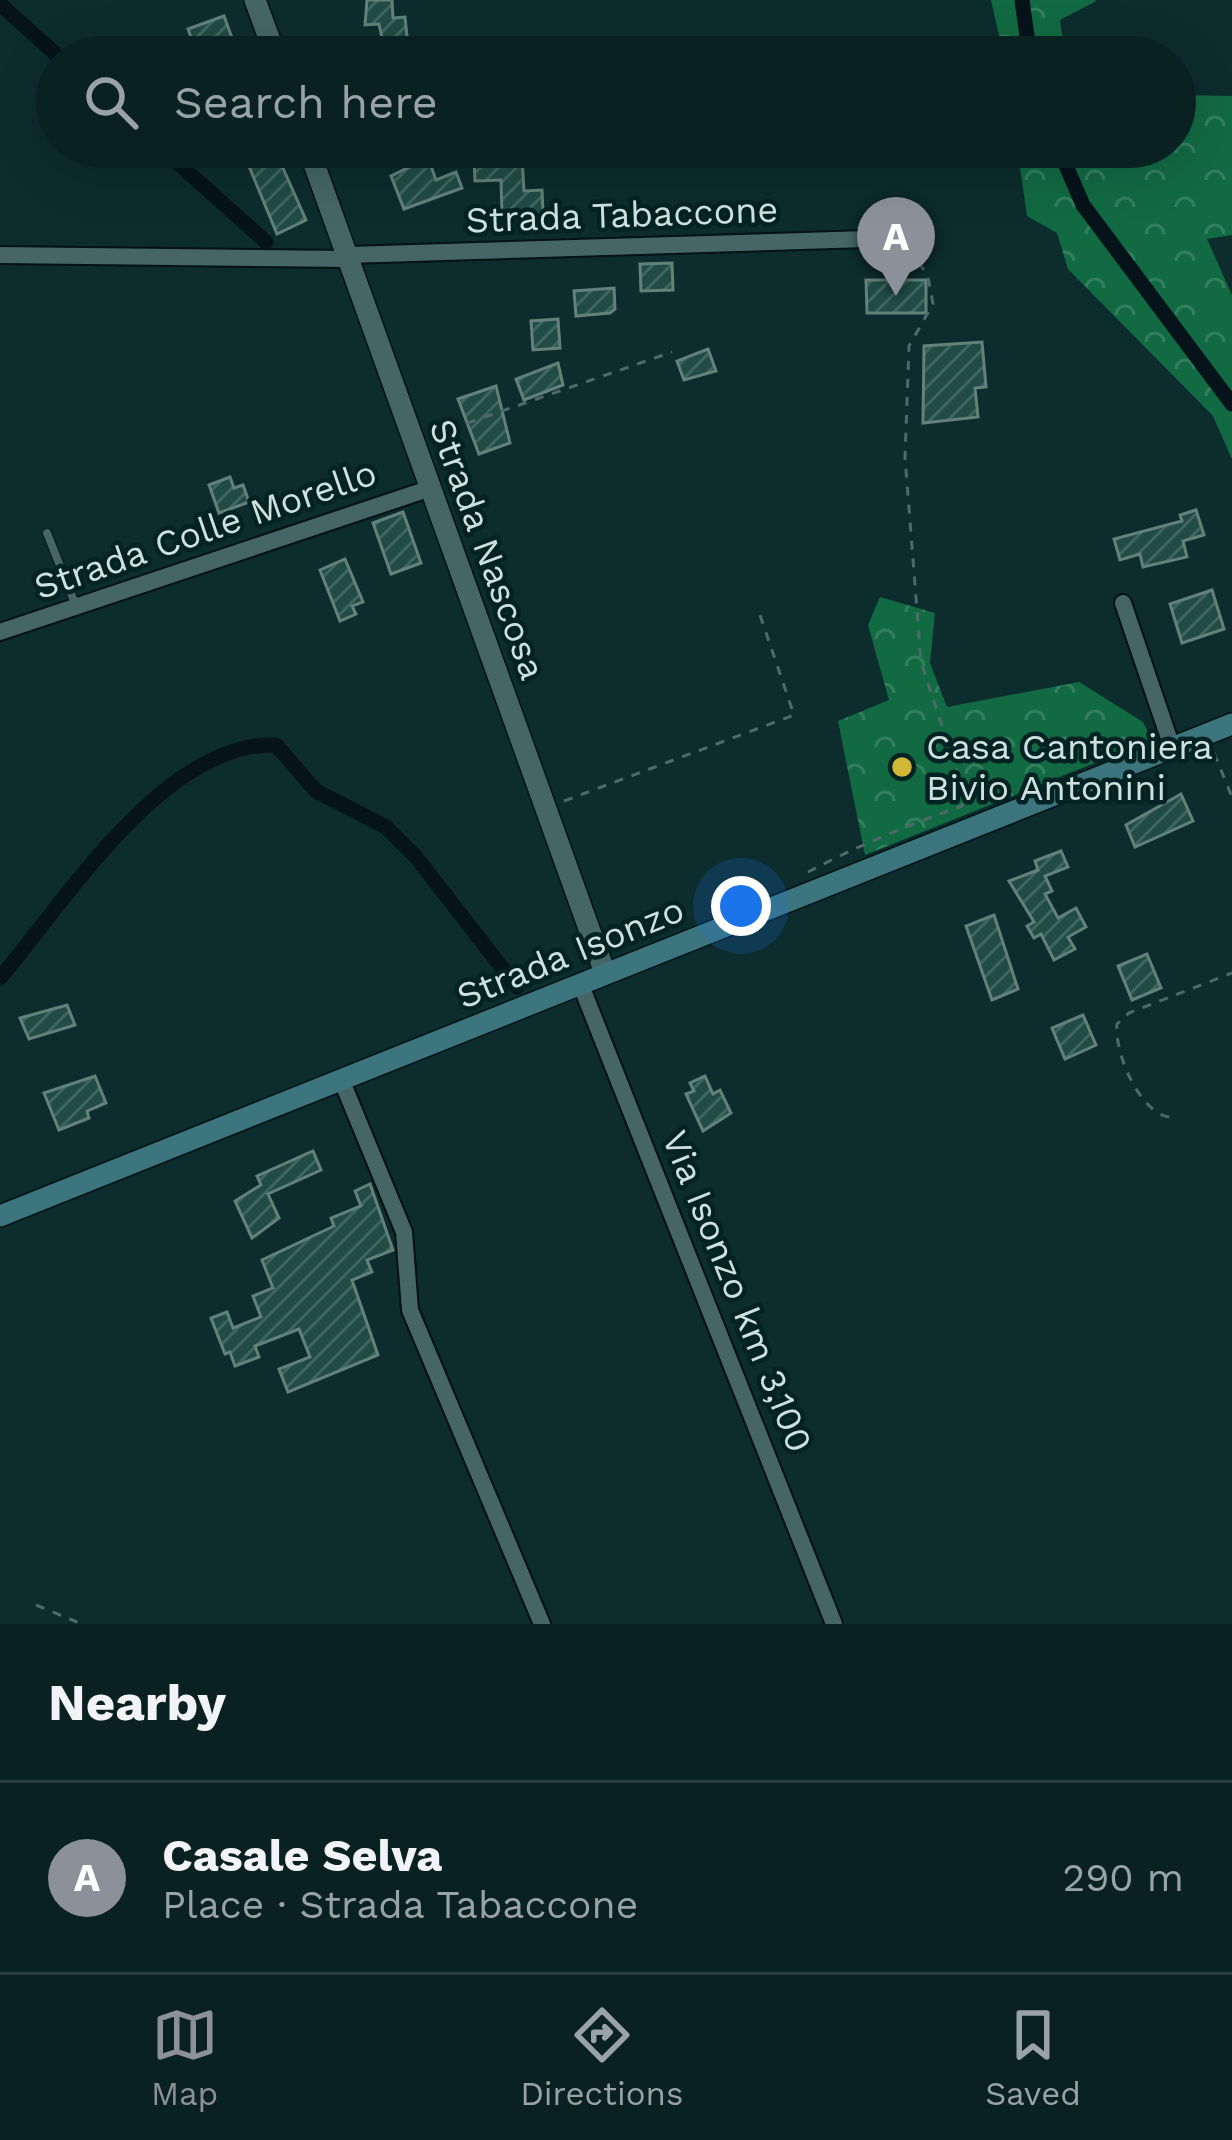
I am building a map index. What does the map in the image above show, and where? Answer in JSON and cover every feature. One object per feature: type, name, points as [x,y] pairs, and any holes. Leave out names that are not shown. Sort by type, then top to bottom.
[{"type":"main road","name":"Strada Isonzo","points":[[0,1216],[1232,724]]},
{"type":"street","points":[[255,0],[268,36]]},
{"type":"street","name":"Strada Nascosa","points":[[316,168],[605,973]]},
{"type":"street","name":"Strada Tabaccone","points":[[0,255],[348,257],[898,238]]},
{"type":"street","name":"Strada Colle Morello","points":[[0,632],[431,488]]},
{"type":"street","points":[[1123,603],[1172,747]]},
{"type":"street","name":"Via Isonzo km 3,100","points":[[580,983],[834,1624]]},
{"type":"street","points":[[341,1079],[404,1232],[410,1310],[542,1624]]},
{"type":"lane","points":[[47,533],[77,607]]},
{"type":"path","points":[[814,890],[807,871],[837,861],[856,844],[962,806],[965,796],[921,662],[905,458],[909,346],[933,304],[928,277],[915,250],[898,238]]},
{"type":"path","points":[[414,442],[672,352]]},
{"type":"path","points":[[546,808],[794,716],[760,615]]},
{"type":"path","points":[[1206,734],[1232,797]]},
{"type":"path","points":[[1169,1117],[1147,1108],[1119,1044],[1117,1024],[1129,1013],[1232,973]]},
{"type":"path","points":[[36,1605],[82,1624]]},
{"type":"green space","points":[[991,0],[1096,1],[1060,20],[1062,36],[999,36]]},
{"type":"green space","points":[[1196,95],[1232,96],[1232,235],[1207,239],[1232,295],[1232,459],[1213,416],[1068,269],[1057,233],[1027,216],[1020,168],[1196,168]]},
{"type":"green space","points":[[880,597],[935,613],[930,663],[947,707],[1079,682],[1143,722],[1152,740],[865,855],[838,721],[889,700],[868,625]]},
{"type":"building","points":[[367,0],[392,0],[393,18],[405,17],[407,36],[382,36],[379,24],[365,25]]},
{"type":"building","points":[[224,16],[231,36],[190,36],[188,29]]},
{"type":"building","points":[[250,168],[283,168],[306,220],[277,234]]},
{"type":"building","points":[[407,168],[432,168],[436,180],[456,172],[462,188],[404,209],[391,176]]},
{"type":"building","points":[[474,168],[523,168],[524,191],[542,190],[543,213],[502,214],[501,180],[475,181]]},
{"type":"building","points":[[672,263],[673,290],[641,291],[640,264]]},
{"type":"building","points":[[866,280],[926,280],[926,313],[867,313]]},
{"type":"building","points":[[614,288],[615,309],[610,313],[576,316],[574,291]]},
{"type":"building","points":[[558,319],[560,348],[533,350],[531,321]]},
{"type":"building","points":[[982,342],[986,387],[975,388],[978,417],[923,423],[924,346]]},
{"type":"building","points":[[708,349],[716,371],[684,380],[677,361]]},
{"type":"building","points":[[558,363],[563,385],[524,400],[516,379]]},
{"type":"building","points":[[496,386],[510,443],[479,454],[458,399]]},
{"type":"building","points":[[230,477],[234,488],[243,485],[249,502],[219,513],[209,485]]},
{"type":"building","points":[[1196,510],[1204,535],[1183,541],[1187,557],[1143,567],[1140,554],[1120,560],[1114,539],[1182,521],[1180,515]]},
{"type":"building","points":[[403,512],[421,563],[391,574],[373,523]]},
{"type":"building","points":[[345,559],[363,602],[352,606],[356,614],[340,621],[320,570]]},
{"type":"building","points":[[1212,590],[1224,629],[1182,643],[1170,604]]},
{"type":"building","points":[[1181,794],[1193,821],[1135,847],[1126,825]]},
{"type":"building","points":[[1061,851],[1068,867],[1045,876],[1052,891],[1045,894],[1058,918],[1076,908],[1086,927],[1068,937],[1075,949],[1054,960],[1041,934],[1034,938],[1027,926],[1034,922],[1009,881],[1038,870],[1035,861]]},
{"type":"building","points":[[994,915],[1018,989],[992,1000],[966,926]]},
{"type":"building","points":[[1147,954],[1161,988],[1132,1000],[1118,966]]},
{"type":"building","points":[[67,1005],[75,1025],[29,1039],[20,1018]]},
{"type":"building","points":[[1083,1015],[1096,1045],[1065,1059],[1052,1028]]},
{"type":"building","points":[[95,1076],[106,1103],[87,1111],[89,1118],[59,1130],[44,1093]]},
{"type":"building","points":[[705,1076],[713,1094],[720,1090],[731,1113],[703,1131],[686,1094],[694,1091],[690,1083]]},
{"type":"building","points":[[313,1151],[321,1170],[268,1194],[279,1218],[252,1238],[235,1201],[261,1185],[257,1176]]},
{"type":"building","points":[[370,1184],[393,1250],[367,1260],[372,1272],[352,1280],[378,1355],[288,1392],[279,1369],[310,1357],[299,1329],[255,1346],[259,1357],[235,1366],[211,1318],[227,1312],[233,1328],[261,1317],[253,1296],[273,1288],[262,1260],[334,1226],[331,1218],[361,1206],[355,1191]]},
{"type":"waterway","points":[[1022,0],[1027,36]]},
{"type":"waterway","points":[[0,4],[36,36]]},
{"type":"waterway","points":[[183,168],[266,242]]},
{"type":"waterway","points":[[1067,168],[1083,205],[1232,404]]},
{"type":"waterway","points":[[0,978],[87,869],[157,796],[195,769],[235,751],[276,745],[316,791],[386,827],[416,857],[517,987]]},
{"type":"place","name":"Casale Selva","points":[[896,296]]},
{"type":"place","name":"Casa Cantoniera Bivio Antonini","points":[[902,767]]}]
